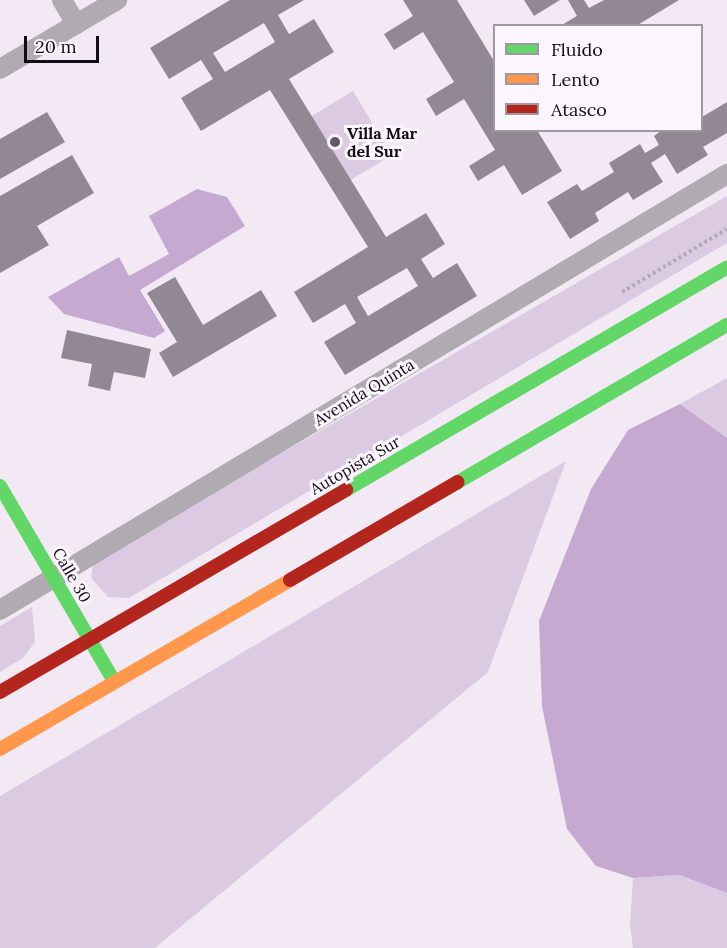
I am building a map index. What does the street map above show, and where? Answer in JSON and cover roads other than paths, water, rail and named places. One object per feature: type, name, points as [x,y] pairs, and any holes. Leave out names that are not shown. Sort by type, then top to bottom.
[{"type":"main road","name":"Autopista Sur","points":[[0,692],[727,267]]},
{"type":"main road","points":[[0,749],[727,325]]},
{"type":"main road","name":"Calle 30","points":[[0,486],[114,681]]},
{"type":"street","points":[[62,0],[76,24]]},
{"type":"street","points":[[0,69],[117,0]]},
{"type":"street","name":"Avenida Quinta","points":[[0,610],[727,174]]},
{"type":"place","name":"Villa Mar del Sur","points":[[335,142]]}]
